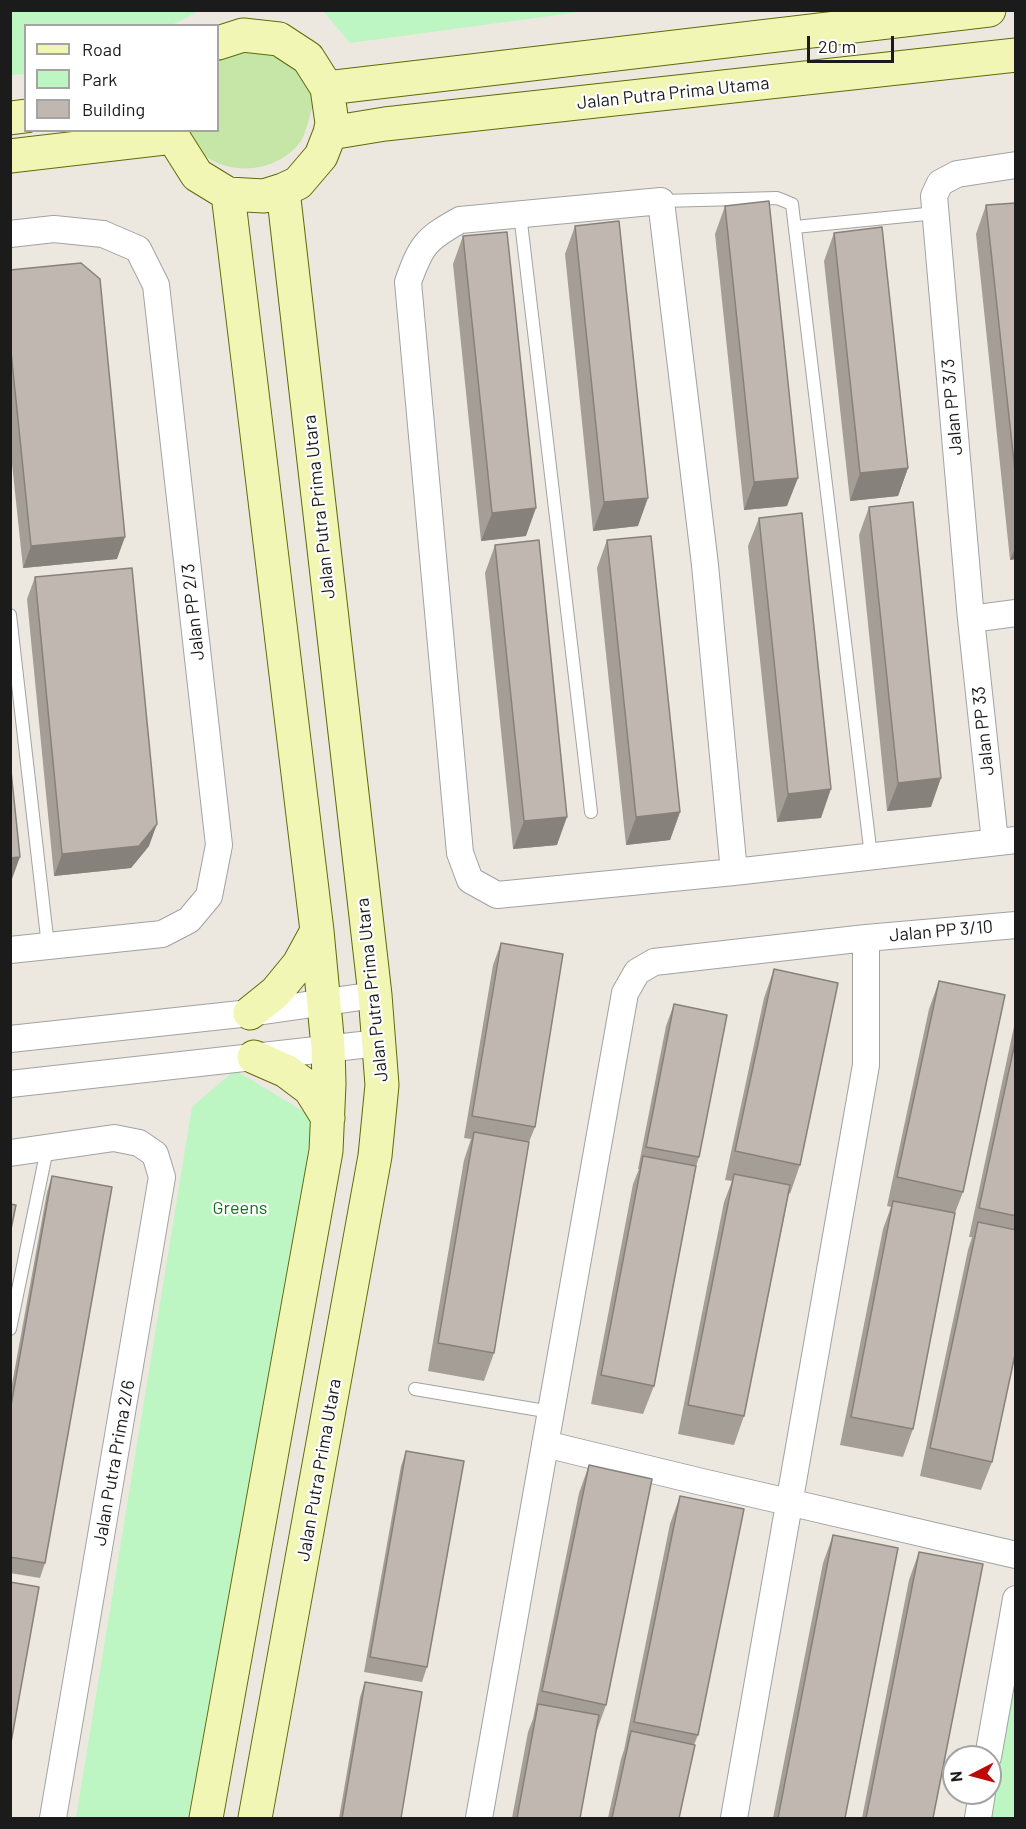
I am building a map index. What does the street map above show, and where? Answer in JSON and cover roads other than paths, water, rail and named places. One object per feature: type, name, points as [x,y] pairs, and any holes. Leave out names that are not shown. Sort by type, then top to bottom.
[{"type":"main road","points":[[327,88],[988,10]]},
{"type":"main road","points":[[10,156],[173,134],[197,175],[228,194],[264,196],[298,183],[321,156],[330,133],[332,123],[327,88],[309,58],[279,39],[243,35],[219,43]]},
{"type":"main road","name":"Jalan Putra Prima Utama","points":[[330,133],[385,124],[1016,55]]},
{"type":"main road","name":"Jalan Putra Prima Utara","points":[[255,1818],[375,1156],[382,1085],[375,995],[283,190]]},
{"type":"main road","points":[[206,1818],[326,1151],[329,1084],[324,1001],[228,194]]},
{"type":"main road","points":[[250,1012],[276,992],[299,964],[316,931]]},
{"type":"main road","points":[[254,1057],[286,1071],[310,1089],[328,1118]]},
{"type":"street","points":[[935,204],[940,183],[957,174],[1016,165]]},
{"type":"street","points":[[734,872],[705,565],[661,201],[460,220],[432,236],[416,257],[408,282],[460,853],[470,880],[497,895],[734,872],[1005,841]]},
{"type":"street","name":"Jalan PP 3/3","points":[[935,204],[970,619]]},
{"type":"street","name":"Jalan PP 2/3","points":[[10,234],[54,229],[103,234],[138,249],[156,285],[219,844],[208,896],[189,920],[162,934],[10,950]]},
{"type":"street","points":[[970,619],[1016,613]]},
{"type":"street","name":"Jalan PP 33","points":[[970,619],[1005,841]]},
{"type":"street","name":"Jalan PP 3/10","points":[[479,1818],[625,993],[637,972],[654,962],[866,938],[1016,925]]},
{"type":"street","points":[[734,1818],[866,1065],[866,938]]},
{"type":"street","points":[[10,1039],[250,1012],[375,995]]},
{"type":"street","points":[[10,1084],[379,1042]]},
{"type":"street","name":"Jalan Putra Prima 2/6","points":[[46,1149],[114,1138],[139,1143],[155,1154],[162,1176],[53,1818]]},
{"type":"street","points":[[10,1153],[46,1149]]},
{"type":"street","points":[[544,1444],[1016,1555]]},
{"type":"street","points":[[990,1745],[1016,1599]]},
{"type":"lane","points":[[661,201],[777,198],[792,204],[871,856]]},
{"type":"lane","points":[[795,226],[935,204]]},
{"type":"lane","points":[[520,214],[591,812]]},
{"type":"lane","points":[[10,615],[48,946]]},
{"type":"lane","points":[[10,1329],[46,1149]]},
{"type":"lane","points":[[415,1389],[551,1412]]},
{"type":"park label","name":"Greens","points":[[240,1208]]}]
